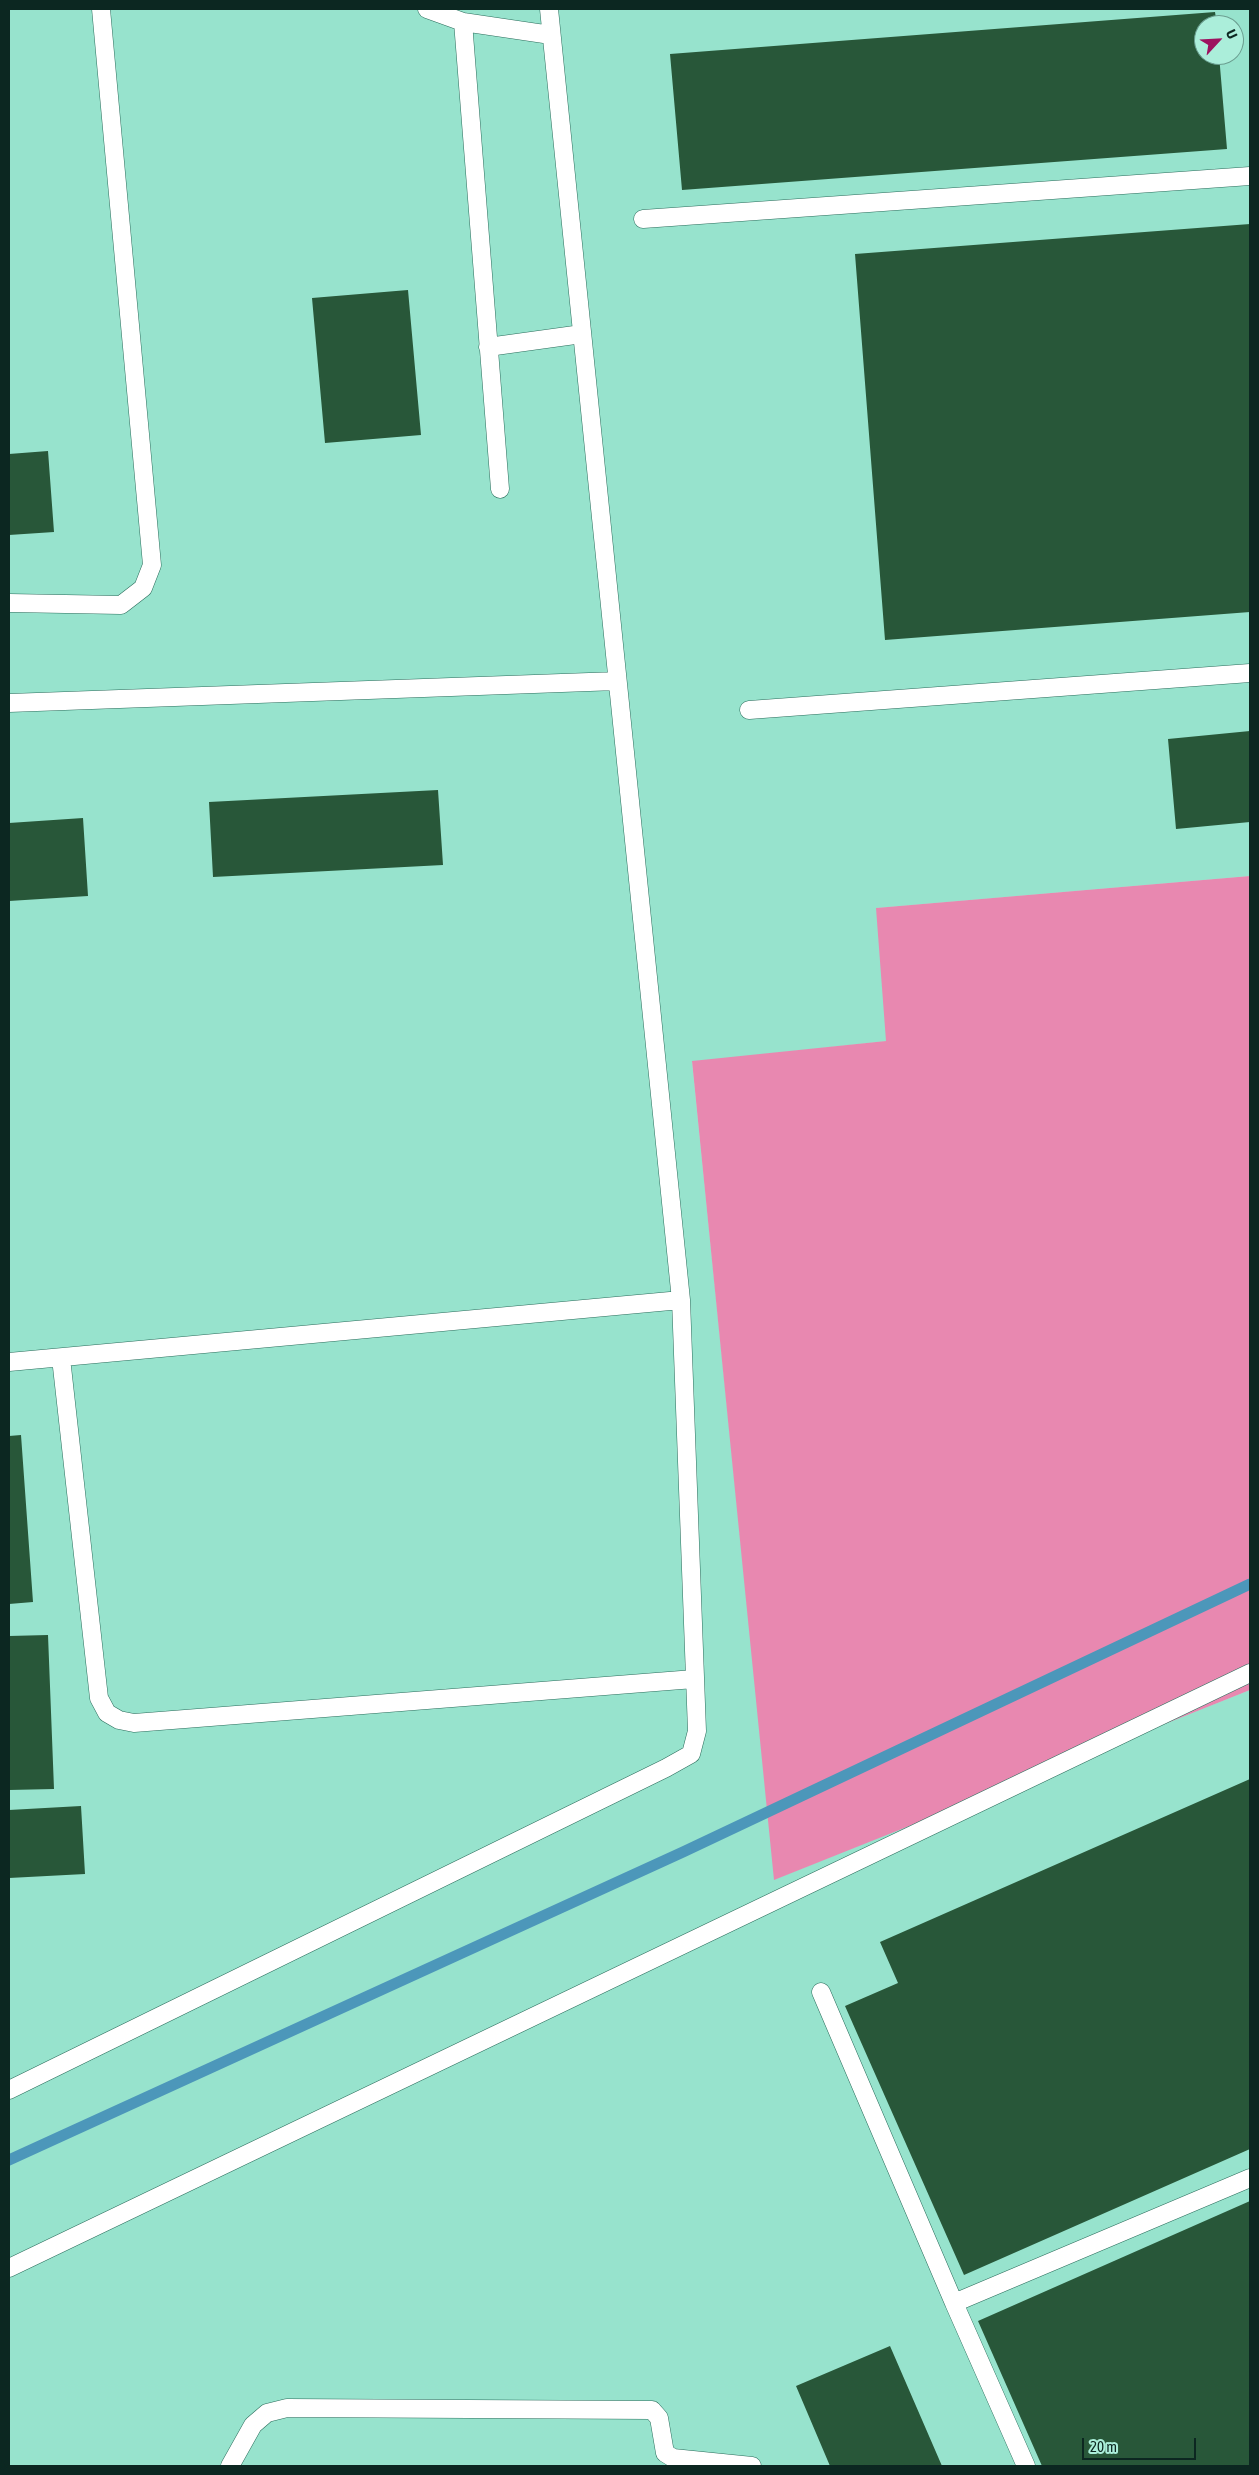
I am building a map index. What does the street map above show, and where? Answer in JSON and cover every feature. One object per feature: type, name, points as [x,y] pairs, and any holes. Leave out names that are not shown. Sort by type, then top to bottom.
[{"type":"lane","points":[[9,603],[122,605],[143,588],[152,565],[101,9]]},
{"type":"lane","points":[[427,9],[463,22],[551,35]]},
{"type":"lane","points":[[9,2090],[690,1754],[696,1731],[681,1300],[549,9]]},
{"type":"lane","points":[[463,22],[500,489]]},
{"type":"lane","points":[[643,219],[1250,176]]},
{"type":"lane","points":[[488,347],[582,334]]},
{"type":"lane","points":[[749,710],[1250,673]]},
{"type":"lane","points":[[9,704],[617,681]]},
{"type":"lane","points":[[9,1362],[681,1300]]},
{"type":"lane","points":[[61,1358],[100,1698],[107,1713],[119,1720],[134,1723],[694,1679]]},
{"type":"lane","points":[[9,2268],[1250,1674]]},
{"type":"lane","points":[[821,1992],[1026,2466]]},
{"type":"lane","points":[[954,2303],[1250,2178]]},
{"type":"lane","points":[[230,2466],[253,2425],[267,2413],[288,2408],[652,2410],[659,2418],[665,2453],[673,2458],[749,2466]]},
{"type":"shaded area","points":[[9,9],[1250,9],[1250,876],[877,908],[887,1041],[692,1062],[775,1879],[1250,1690],[1250,2466],[9,2466]]},
{"type":"shaded area","points":[[1250,876],[1250,1690],[774,1880],[692,1061],[886,1041],[876,908]]},
{"type":"building","points":[[1215,12],[1215,15],[1194,15],[1194,65],[1220,65],[1227,149],[682,190],[670,54]]},
{"type":"building","points":[[1250,224],[1250,612],[885,640],[855,254]]},
{"type":"building","points":[[408,290],[421,435],[325,443],[312,298]]},
{"type":"building","points":[[48,451],[54,532],[9,535],[9,454]]},
{"type":"building","points":[[1250,731],[1250,822],[1176,829],[1168,739]]},
{"type":"building","points":[[438,790],[443,865],[213,877],[209,802]]},
{"type":"building","points":[[83,818],[88,896],[9,901],[9,823]]},
{"type":"building","points":[[21,1435],[33,1602],[9,1604],[9,1436]]},
{"type":"building","points":[[48,1635],[54,1789],[9,1790],[9,1636]]},
{"type":"building","points":[[1250,1779],[1250,2149],[964,2275],[845,2006],[898,1983],[880,1942]]},
{"type":"building","points":[[81,1806],[85,1874],[9,1878],[9,1810]]},
{"type":"building","points":[[1250,2201],[1250,2466],[1042,2466],[978,2321]]},
{"type":"building","points":[[890,2346],[942,2466],[830,2466],[796,2386]]},
{"type":"waterway","points":[[9,2160],[683,1852],[1250,1584]]}]
